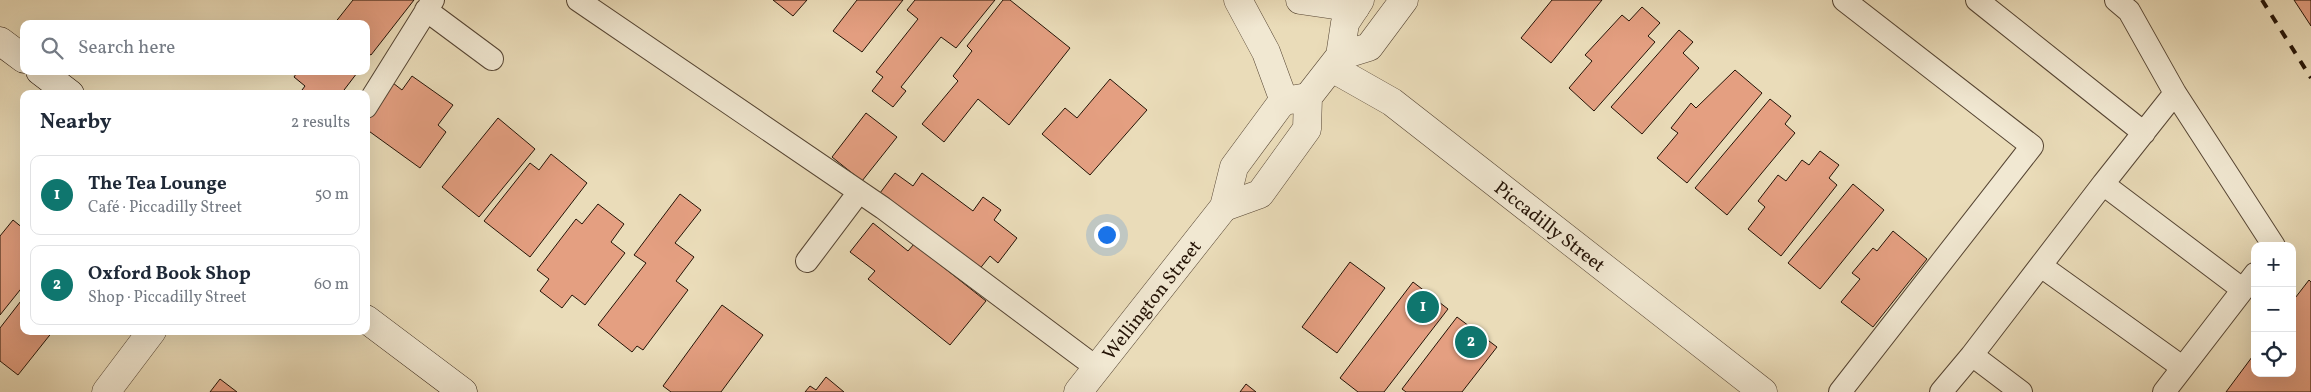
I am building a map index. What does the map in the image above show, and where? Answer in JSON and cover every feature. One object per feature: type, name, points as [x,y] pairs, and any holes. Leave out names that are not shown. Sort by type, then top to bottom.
[{"type":"street","points":[[1224,207],[1260,194],[1307,129],[1296,99],[1266,52],[1238,0]]},
{"type":"street","points":[[1300,0],[1357,4],[1345,24],[1336,62]]},
{"type":"street","points":[[1336,62],[1369,47],[1404,0]]},
{"type":"street","points":[[0,41],[20,56]]},
{"type":"street","name":"Wellington Street","points":[[1078,392],[1224,207],[1234,167],[1296,99],[1336,62]]},
{"type":"street","name":"Piccadilly Street","points":[[1336,62],[1392,102],[1763,392]]},
{"type":"street","points":[[45,75],[65,90]]},
{"type":"street","points":[[370,322],[463,392]]},
{"type":"street","points":[[106,392],[149,335]]},
{"type":"lane","points":[[578,0],[859,192],[1097,368]]},
{"type":"lane","points":[[1840,392],[2032,146],[1844,0]]},
{"type":"lane","points":[[1977,0],[2144,133]]},
{"type":"lane","points":[[2116,0],[2129,11],[2175,93],[2271,242]]},
{"type":"lane","points":[[370,101],[430,5],[492,59]]},
{"type":"lane","points":[[1941,392],[1972,355],[2102,184],[2175,93]]},
{"type":"lane","points":[[2102,184],[2248,281],[2164,392]]},
{"type":"lane","points":[[807,261],[859,192]]},
{"type":"lane","points":[[2041,266],[2182,367]]},
{"type":"lane","points":[[1972,355],[2021,392]]},
{"type":"building","points":[[353,0],[414,0],[371,55],[370,20],[337,20]]},
{"type":"building","points":[[773,0],[807,0],[793,16]]},
{"type":"building","points":[[857,0],[903,0],[862,52],[833,31]]},
{"type":"building","points":[[915,0],[995,0],[956,48],[941,37],[901,87],[906,91],[893,107],[872,91],[883,77],[876,72],[918,19],[907,10]]},
{"type":"building","points":[[1003,0],[1010,0],[1070,48],[1009,125],[978,99],[944,142],[922,124],[958,81],[953,76],[972,51],[967,46]]},
{"type":"building","points":[[1552,0],[1602,0],[1551,63],[1521,38]]},
{"type":"building","points":[[2294,0],[2311,0],[2311,26]]},
{"type":"building","points":[[1642,7],[1660,23],[1648,36],[1655,42],[1594,111],[1569,88],[1592,61],[1585,55],[1622,15],[1629,21]]},
{"type":"building","points":[[1679,30],[1693,42],[1683,53],[1699,68],[1642,134],[1611,107]]},
{"type":"building","points":[[1735,70],[1762,93],[1687,183],[1657,158],[1678,133],[1671,128],[1691,103],[1696,108]]},
{"type":"building","points":[[295,75],[355,75],[344,90],[302,90],[305,86],[294,77]]},
{"type":"building","points":[[412,76],[453,105],[438,125],[446,132],[420,168],[370,132],[370,115],[393,83],[402,90]]},
{"type":"building","points":[[1110,79],[1147,110],[1090,175],[1042,134],[1065,108],[1077,118]]},
{"type":"building","points":[[1770,99],[1791,116],[1785,124],[1795,133],[1727,215],[1695,188]]},
{"type":"building","points":[[866,113],[897,137],[862,181],[832,157]]},
{"type":"building","points":[[498,118],[535,149],[479,217],[442,187]]},
{"type":"building","points":[[1820,151],[1839,165],[1829,178],[1837,185],[1781,256],[1748,229],[1765,207],[1758,201],[1778,175],[1786,181],[1802,160],[1809,165]]},
{"type":"building","points":[[551,154],[587,183],[530,257],[484,221],[530,163],[539,170]]},
{"type":"building","points":[[895,173],[913,186],[922,173],[973,211],[983,197],[1001,210],[994,220],[1017,238],[998,263],[990,256],[978,271],[877,197]]},
{"type":"building","points":[[1853,184],[1884,210],[1820,289],[1788,263]]},
{"type":"building","points":[[680,194],[701,210],[675,243],[694,257],[676,281],[688,290],[643,350],[637,346],[632,352],[598,325],[646,263],[634,255]]},
{"type":"building","points":[[598,204],[624,224],[611,242],[625,253],[585,305],[572,295],[562,308],[540,291],[549,279],[537,270],[576,219],[582,224]]},
{"type":"building","points":[[13,220],[20,226],[20,290],[0,315],[0,236]]},
{"type":"building","points":[[873,223],[908,251],[914,244],[986,301],[950,345],[868,279],[875,271],[850,252]]},
{"type":"building","points":[[1893,231],[1927,259],[1873,327],[1841,302],[1860,279],[1852,273],[1873,248],[1877,251]]},
{"type":"building","points":[[1350,262],[1385,288],[1337,353],[1302,327]]},
{"type":"building","points":[[2309,280],[2311,282],[2311,392],[2226,392],[2251,358],[2251,377],[2296,377],[2296,297]]},
{"type":"building","points":[[1413,282],[1448,309],[1384,392],[1358,392],[1340,378]]},
{"type":"building","points":[[20,302],[20,335],[50,335],[18,375],[0,361],[0,328]]},
{"type":"building","points":[[722,305],[763,335],[721,392],[671,392],[663,386]]},
{"type":"building","points":[[1457,317],[1497,347],[1462,392],[1406,392],[1402,389]]},
{"type":"building","points":[[826,377],[844,392],[805,392],[810,386],[816,390]]},
{"type":"building","points":[[220,379],[237,392],[210,392]]},
{"type":"building","points":[[1246,384],[1256,392],[1240,392]]},
{"type":"railway","points":[[2262,0],[2311,78]]},
{"type":"place","name":"The Tea Lounge","points":[[1423,307]]},
{"type":"place","name":"Oxford Book Shop","points":[[1471,342]]}]
